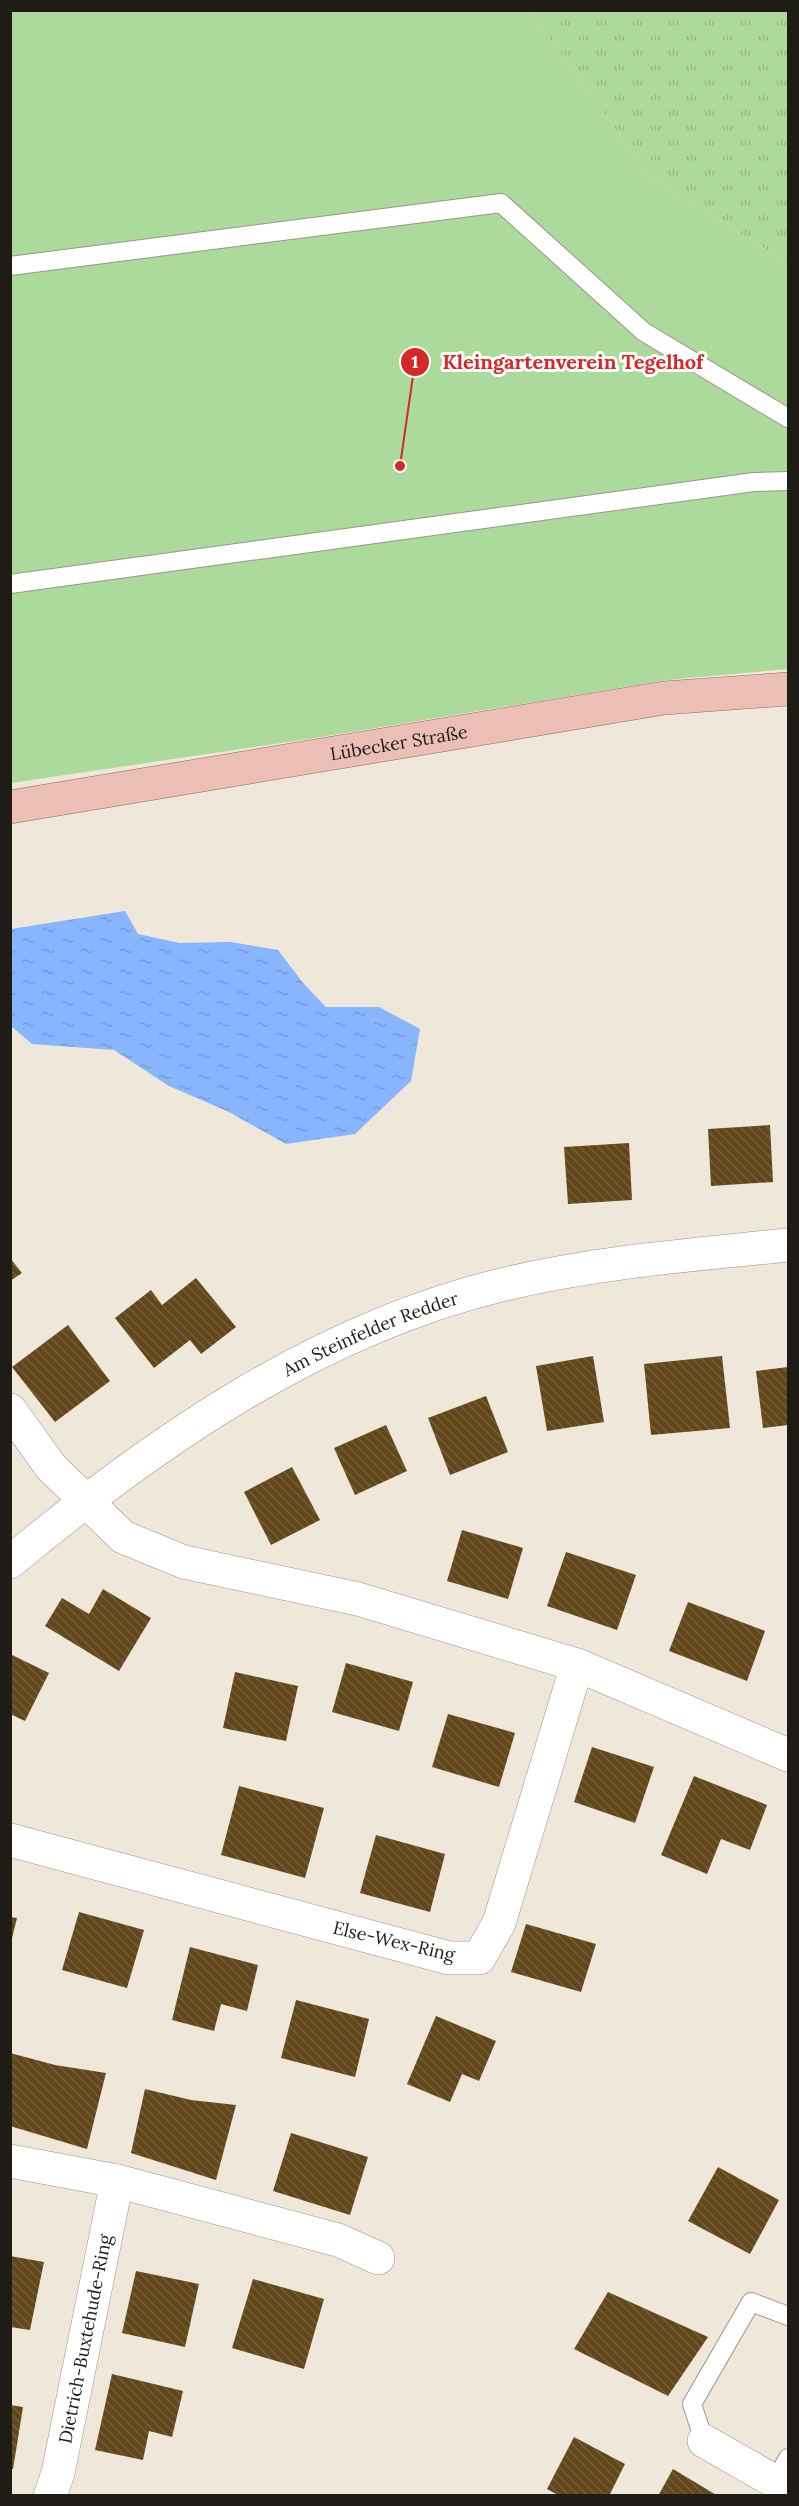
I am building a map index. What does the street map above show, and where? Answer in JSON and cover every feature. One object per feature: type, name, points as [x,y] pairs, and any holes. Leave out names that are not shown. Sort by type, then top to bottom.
[{"type":"main road","name":"Lübecker Straße","points":[[10,807],[664,698],[789,689]]},
{"type":"street","name":"Am Steinfelder Redder","points":[[10,1562],[84,1502],[205,1418],[281,1372],[343,1340],[423,1309],[500,1286],[577,1270],[658,1258],[789,1245]]},
{"type":"street","points":[[10,1410],[51,1467],[84,1502],[123,1537],[184,1562],[358,1599],[577,1665],[789,1755]]},
{"type":"street","name":"Else-Wex-Ring","points":[[10,1840],[448,1958],[479,1958],[499,1923],[577,1665]]},
{"type":"street","points":[[10,2161],[117,2181],[338,2240],[378,2259]]},
{"type":"street","name":"Dietrich-Buxtehude-Ring","points":[[50,2496],[58,2473],[117,2181]]},
{"type":"street","points":[[704,2441],[784,2476]]},
{"type":"lane","points":[[10,266],[501,203],[644,332],[789,418]]},
{"type":"lane","points":[[10,584],[754,482],[789,481]]},
{"type":"lane","points":[[704,2441],[692,2404],[751,2302],[789,2316]]},
{"type":"green space","points":[[10,11],[530,11],[649,176],[788,263],[788,669],[667,680],[309,739],[11,783]]},
{"type":"green space","points":[[530,11],[788,11],[788,263],[649,176]]},
{"type":"water","points":[[125,911],[138,934],[180,943],[231,942],[278,950],[303,983],[326,1007],[379,1007],[420,1029],[411,1081],[355,1134],[286,1144],[229,1112],[169,1086],[114,1050],[32,1044],[11,1026],[11,929]]},
{"type":"building","points":[[770,1125],[773,1182],[711,1186],[708,1129]]},
{"type":"building","points":[[629,1143],[632,1200],[568,1204],[564,1147]]},
{"type":"building","points":[[10,1258],[22,1273],[10,1281]]},
{"type":"building","points":[[196,1278],[236,1327],[201,1354],[190,1340],[154,1368],[115,1318],[151,1290],[162,1305]]},
{"type":"building","points":[[68,1325],[110,1381],[55,1422],[12,1367]]},
{"type":"building","points":[[593,1356],[604,1422],[547,1431],[536,1366]]},
{"type":"building","points":[[722,1356],[730,1428],[651,1435],[644,1364]]},
{"type":"building","points":[[788,1367],[788,1425],[763,1428],[756,1371]]},
{"type":"building","points":[[486,1396],[508,1452],[450,1475],[428,1418]]},
{"type":"building","points":[[386,1425],[407,1471],[355,1495],[334,1448]]},
{"type":"building","points":[[292,1467],[320,1520],[271,1545],[244,1492]]},
{"type":"building","points":[[462,1530],[523,1548],[508,1599],[447,1581]]},
{"type":"building","points":[[566,1552],[636,1575],[617,1630],[547,1606]]},
{"type":"building","points":[[103,1589],[151,1618],[119,1671],[45,1626],[62,1598],[89,1614]]},
{"type":"building","points":[[688,1602],[765,1631],[747,1681],[669,1651]]},
{"type":"building","points":[[10,1654],[49,1673],[25,1721],[10,1714]]},
{"type":"building","points":[[346,1663],[413,1682],[399,1731],[332,1712]]},
{"type":"building","points":[[235,1672],[298,1686],[286,1741],[223,1728]]},
{"type":"building","points":[[448,1714],[515,1733],[499,1787],[432,1767]]},
{"type":"building","points":[[592,1747],[654,1767],[635,1823],[574,1802]]},
{"type":"building","points":[[694,1776],[767,1805],[750,1850],[721,1839],[707,1874],[661,1855]]},
{"type":"building","points":[[239,1786],[324,1808],[305,1878],[221,1855]]},
{"type":"building","points":[[376,1835],[445,1854],[430,1912],[360,1893]]},
{"type":"building","points":[[79,1912],[144,1930],[127,1988],[62,1970]]},
{"type":"building","points":[[10,1917],[17,1918],[11,1942],[10,1942]]},
{"type":"building","points":[[526,1924],[596,1944],[581,1992],[511,1972]]},
{"type":"building","points":[[190,1947],[258,1965],[247,2011],[221,2004],[214,2031],[172,2020]]},
{"type":"building","points":[[296,2000],[369,2019],[355,2077],[281,2058]]},
{"type":"building","points":[[436,2016],[496,2041],[479,2081],[462,2074],[450,2102],[407,2084]]},
{"type":"building","points":[[10,2053],[55,2065],[106,2073],[87,2149],[10,2126]]},
{"type":"building","points":[[145,2089],[191,2100],[236,2105],[216,2180],[131,2153]]},
{"type":"building","points":[[291,2133],[368,2157],[350,2215],[273,2191]]},
{"type":"building","points":[[718,2167],[779,2200],[750,2254],[688,2221]]},
{"type":"building","points":[[10,2256],[44,2262],[30,2330],[10,2327]]},
{"type":"building","points":[[136,2271],[199,2284],[185,2347],[122,2333]]},
{"type":"building","points":[[253,2279],[324,2299],[304,2369],[232,2348]]},
{"type":"building","points":[[608,2292],[708,2337],[668,2396],[574,2349]]},
{"type":"building","points":[[112,2374],[183,2391],[172,2437],[149,2431],[143,2460],[95,2450]]},
{"type":"building","points":[[10,2405],[23,2407],[13,2469],[10,2469]]},
{"type":"building","points":[[574,2437],[625,2464],[609,2496],[560,2496],[547,2489]]},
{"type":"building","points":[[673,2469],[718,2496],[658,2496]]},
{"type":"place","name":"Kleingartenverein Tegelhof","points":[[400,466]]}]
